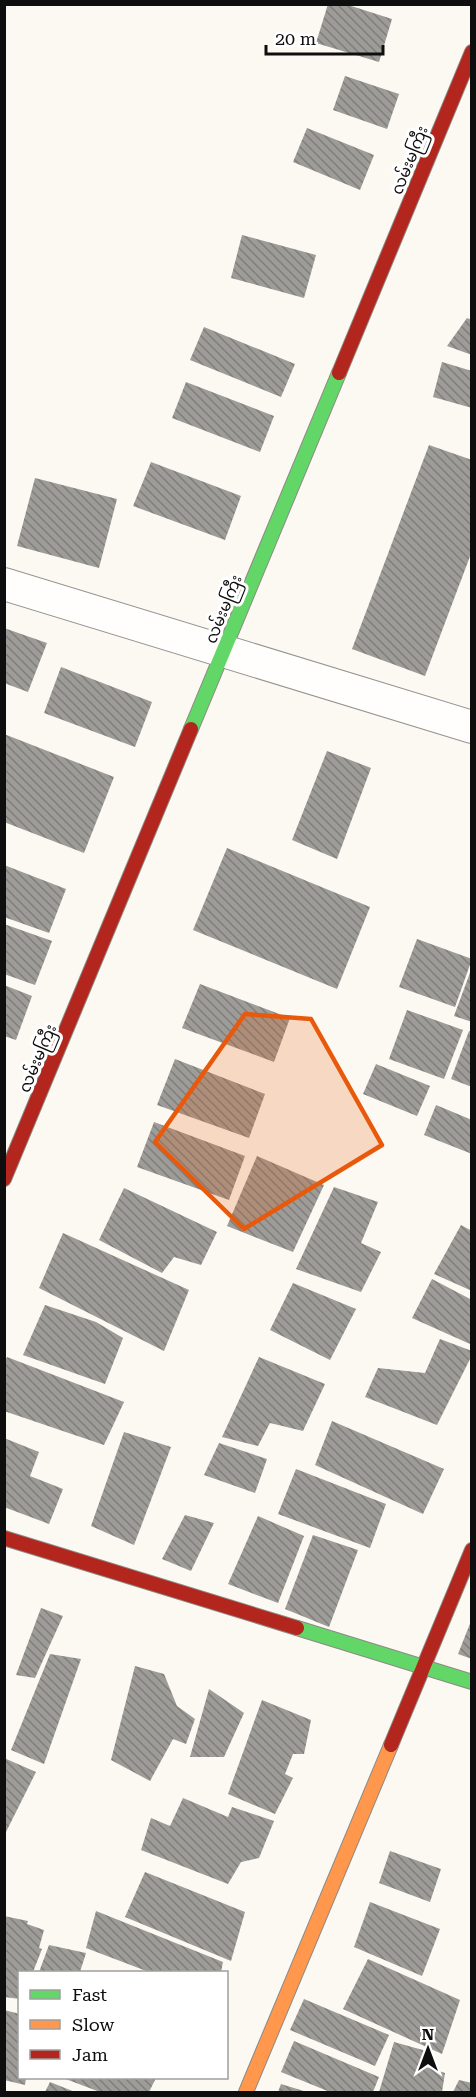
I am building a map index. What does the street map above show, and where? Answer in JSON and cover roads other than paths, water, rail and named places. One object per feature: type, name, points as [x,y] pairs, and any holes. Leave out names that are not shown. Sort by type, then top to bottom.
[{"type":"main road","name":"လမ်းမကြီး","points":[[4,1179],[471,52]]},
{"type":"main road","points":[[4,1538],[471,1682]]},
{"type":"main road","points":[[246,2092],[471,1550]]},
{"type":"street","points":[[4,584],[471,727]]}]
